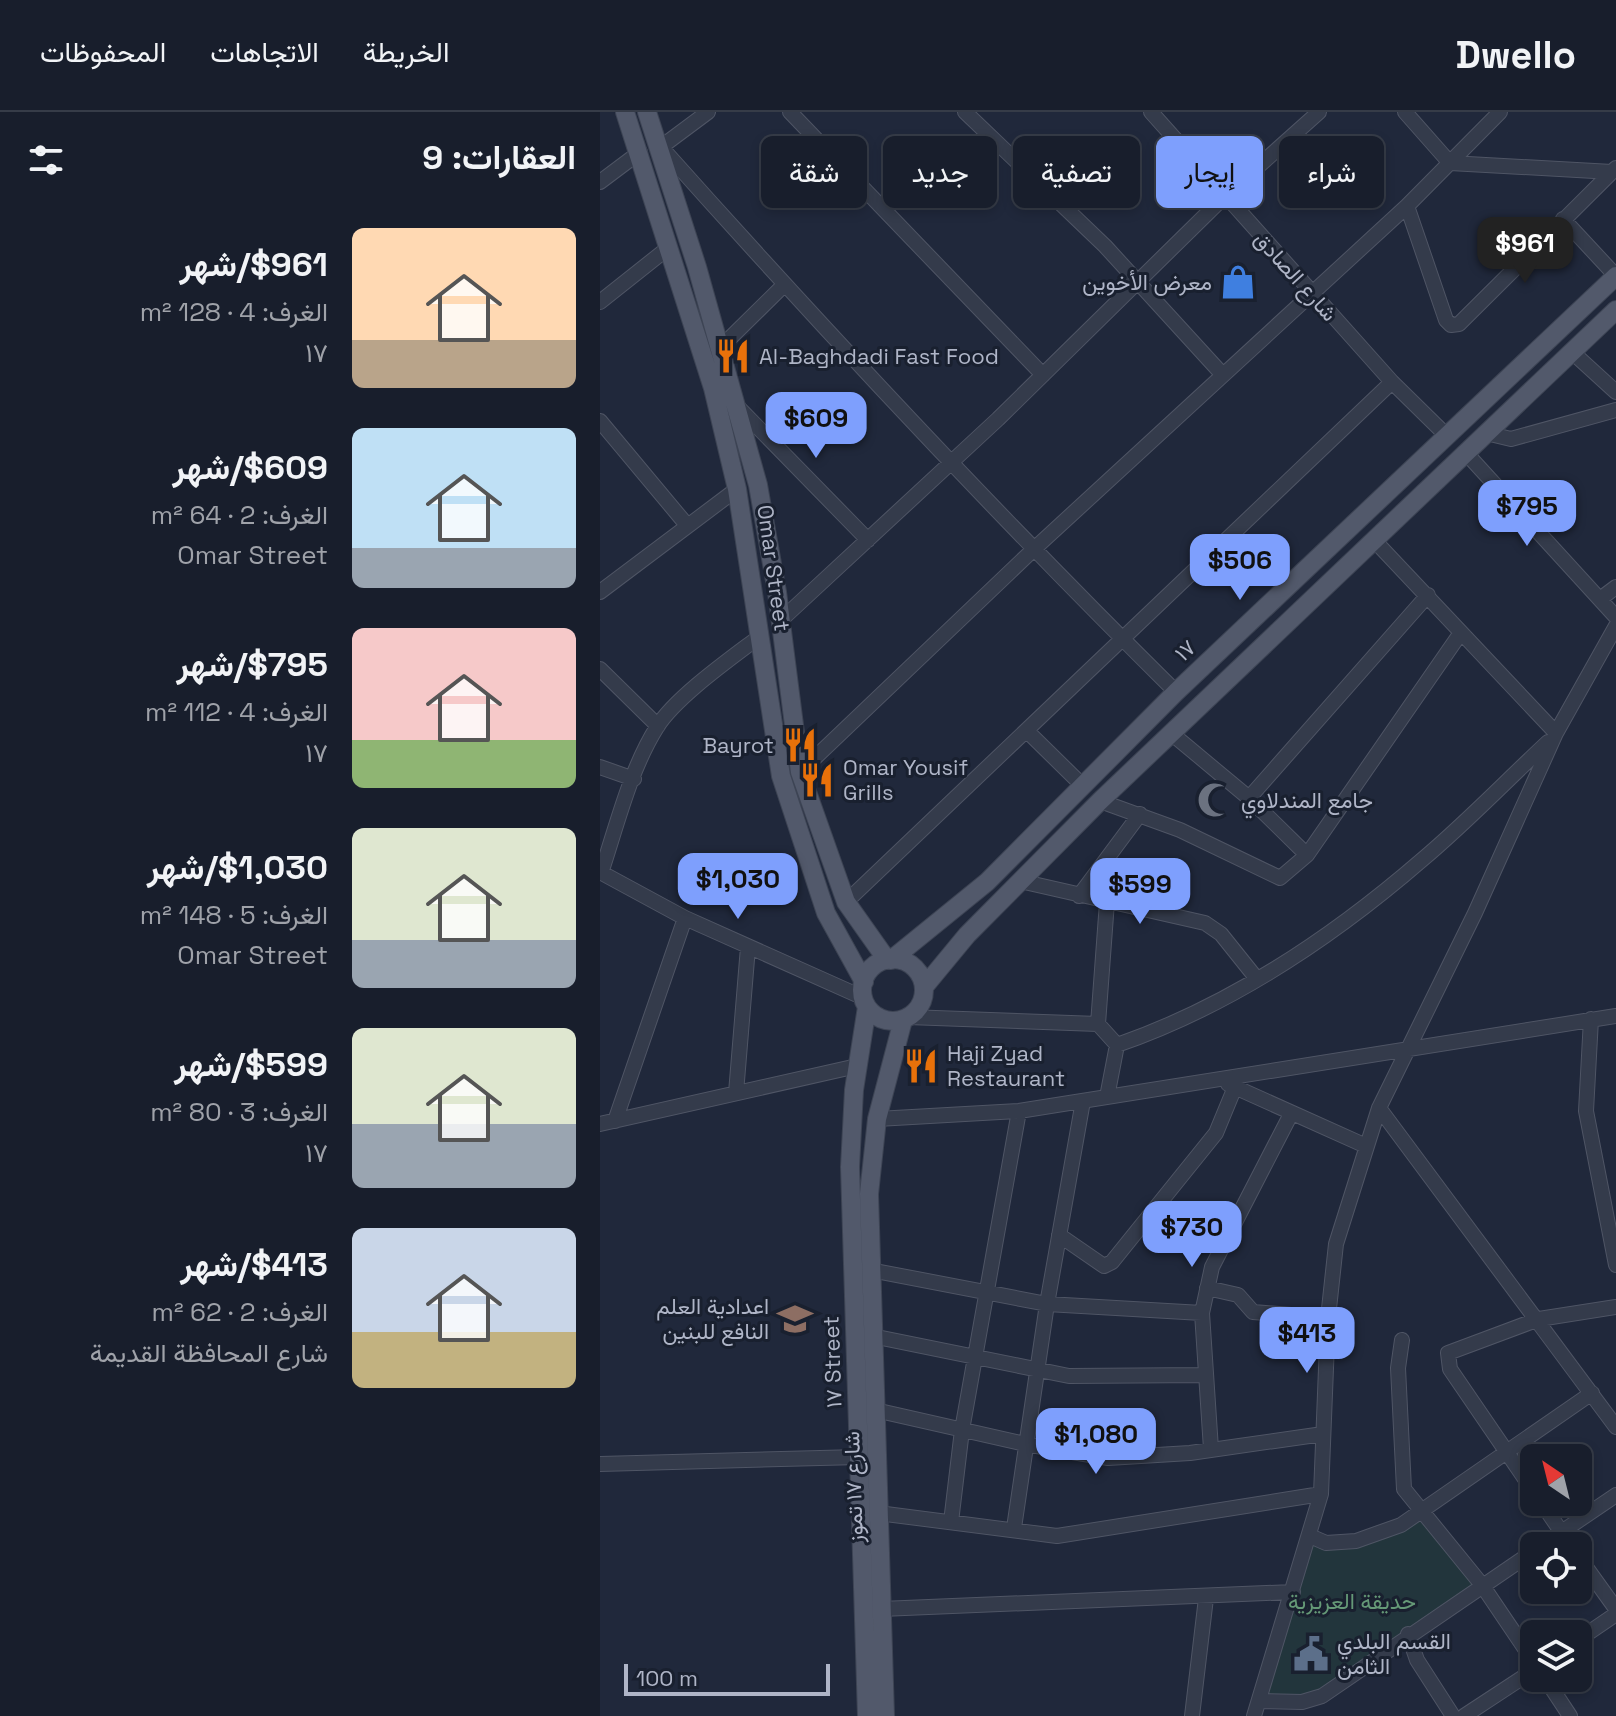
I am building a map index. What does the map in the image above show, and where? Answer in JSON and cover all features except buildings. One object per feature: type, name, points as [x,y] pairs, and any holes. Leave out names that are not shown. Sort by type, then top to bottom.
[{"type":"main road","name":"Omar Street","points":[[625,112],[713,388],[737,489],[756,595],[759,637],[781,776],[826,913],[865,996]]},
{"type":"main road","name":"Omar Street","points":[[647,112],[661,147],[721,347],[758,485],[781,620],[800,772],[846,902],[889,960]]},
{"type":"main road","name":"١٧","points":[[889,960],[987,882],[1176,692],[1616,276]]},
{"type":"main road","points":[[924,987],[909,964],[889,960],[877,965],[865,996],[887,1020],[905,1018],[921,1004],[924,987],[967,935],[1100,801],[1616,310]]},
{"type":"main road","name":"١٧ Street","points":[[865,996],[850,1167],[867,1716]]},
{"type":"main road","name":"شارع ١٧ تموز","points":[[885,1716],[869,1194],[877,1119],[905,1018]]},
{"type":"street","points":[[708,112],[661,147],[784,285],[1034,549],[1176,692]]},
{"type":"street","points":[[790,112],[1043,375]]},
{"type":"street","points":[[965,112],[1138,282],[1222,374]]},
{"type":"street","points":[[1263,162],[1319,112]]},
{"type":"street","points":[[1405,112],[1450,163],[1614,170]]},
{"type":"street","points":[[800,772],[1034,549],[1407,206],[1500,112]]},
{"type":"street","name":"شارع الصادق","points":[[1158,115],[1175,136]]},
{"type":"street","points":[[600,182],[640,152]]},
{"type":"street","points":[[1407,206],[1446,320],[1451,325],[1459,324],[1614,170]]},
{"type":"street","points":[[781,620],[953,462],[1213,208]]},
{"type":"street","name":"شارع الصادق","points":[[1234,208],[1392,382],[1447,436]]},
{"type":"street","points":[[1563,219],[1616,276]]},
{"type":"street","points":[[600,302],[668,248]]},
{"type":"street","points":[[721,347],[784,285]]},
{"type":"street","points":[[1571,351],[1616,391]]},
{"type":"street","points":[[846,902],[1392,382]]},
{"type":"street","points":[[737,406],[868,540]]},
{"type":"street","points":[[1486,433],[1511,439],[1616,410]]},
{"type":"street","points":[[603,429],[686,524]]},
{"type":"street","points":[[1466,453],[1616,617]]},
{"type":"street","points":[[600,592],[686,524],[737,489]]},
{"type":"street","points":[[1373,539],[1555,735]]},
{"type":"street","points":[[1600,599],[1616,587]]},
{"type":"street","points":[[1249,798],[1428,595]]},
{"type":"street","points":[[1254,1716],[1321,1494],[1328,1318],[1336,1244],[1366,1146],[1379,1108],[1475,913],[1555,735],[1616,626]]},
{"type":"street","points":[[1100,801],[1180,830],[1273,878],[1288,874],[1307,855],[1460,634]]},
{"type":"street","points":[[759,637],[712,673],[658,726],[634,779],[600,872],[685,918],[865,996]]},
{"type":"street","points":[[600,669],[658,726]]},
{"type":"street","points":[[1027,731],[1083,786]]},
{"type":"street","points":[[1171,733],[1249,798],[1307,855]]},
{"type":"street","points":[[1117,1045],[1172,1026],[1257,979],[1332,932],[1424,859],[1555,735]]},
{"type":"street","points":[[600,767],[634,779]]},
{"type":"street","points":[[1079,896],[1140,814]]},
{"type":"street","points":[[1020,881],[1205,923],[1221,934],[1257,979]]},
{"type":"street","points":[[1098,1024],[1107,902]]},
{"type":"street","points":[[607,1123],[685,918]]},
{"type":"street","points":[[736,1093],[748,947]]},
{"type":"street","points":[[877,1119],[1019,1111],[1616,1016]]},
{"type":"street","points":[[905,1018],[1098,1024],[1117,1045]]},
{"type":"street","points":[[1591,1019],[1586,1111],[1616,1265]]},
{"type":"street","points":[[1107,1097],[1117,1045]]},
{"type":"street","points":[[607,1123],[857,1066]]},
{"type":"street","points":[[1218,1080],[1366,1146]]},
{"type":"street","points":[[1059,1235],[1104,1266],[1112,1262],[1216,1133],[1235,1087]]},
{"type":"street","points":[[1014,1528],[1047,1304],[1083,1101]]},
{"type":"street","points":[[1379,1108],[1539,1319],[1616,1427]]},
{"type":"street","points":[[951,1522],[962,1430],[1019,1111]]},
{"type":"street","points":[[1211,1449],[1202,1313],[1212,1267],[1291,1114]]},
{"type":"street","points":[[870,1270],[1047,1304],[1202,1313]]},
{"type":"street","points":[[1207,1288],[1238,1295],[1253,1312],[1328,1318]]},
{"type":"street","points":[[1520,1472],[1450,1369],[1448,1353],[1539,1319],[1616,1307]]},
{"type":"street","points":[[872,1336],[1037,1371],[1122,1377],[1204,1375]]},
{"type":"street","points":[[1402,1340],[1398,1368],[1402,1481],[1422,1512],[1482,1585],[1520,1641]]},
{"type":"street","points":[[1310,1536],[1326,1543],[1356,1541],[1401,1525],[1592,1393]]},
{"type":"street","points":[[875,1410],[1025,1444],[1108,1458],[1211,1449],[1323,1434]]},
{"type":"street","points":[[600,1464],[859,1457]]},
{"type":"street","points":[[878,1513],[1014,1528],[1057,1536],[1321,1494]]},
{"type":"street","points":[[1551,1516],[1562,1532],[1616,1495]]},
{"type":"street","points":[[1259,1701],[1302,1702],[1322,1696],[1408,1634],[1520,1560]]},
{"type":"street","points":[[1592,1577],[1616,1612],[1592,1630]]},
{"type":"street","points":[[881,1609],[1206,1598],[1293,1592]]},
{"type":"street","points":[[1192,1716],[1206,1598]]},
{"type":"street","points":[[1408,1634],[1417,1660],[1453,1716]]},
{"type":"street","points":[[1464,1716],[1520,1679]]},
{"type":"street","points":[[1554,1692],[1570,1716]]},
{"type":"green space","name":"حديقة العزيزية","points":[[1419,1514],[1482,1585],[1312,1700],[1259,1701],[1309,1539],[1356,1541]]},
{"type":"place","name":"معرض الأخوين","points":[[1238,282]]},
{"type":"place","name":"Al-Baghdadi Fast Food","points":[[733,356]]},
{"type":"place","name":"Bayrot","points":[[800,745]]},
{"type":"place","name":"Omar Yousif Grills","points":[[817,780]]},
{"type":"place","name":"جامع المندلاوي","points":[[1215,800]]},
{"type":"place","name":"Haji Zyad Restaurant","points":[[921,1066]]},
{"type":"place","name":"اعدادية العلم النافع للبنين","points":[[795,1319]]},
{"type":"place","name":"القسم البلدي الثامن","points":[[1311,1654]]}]
